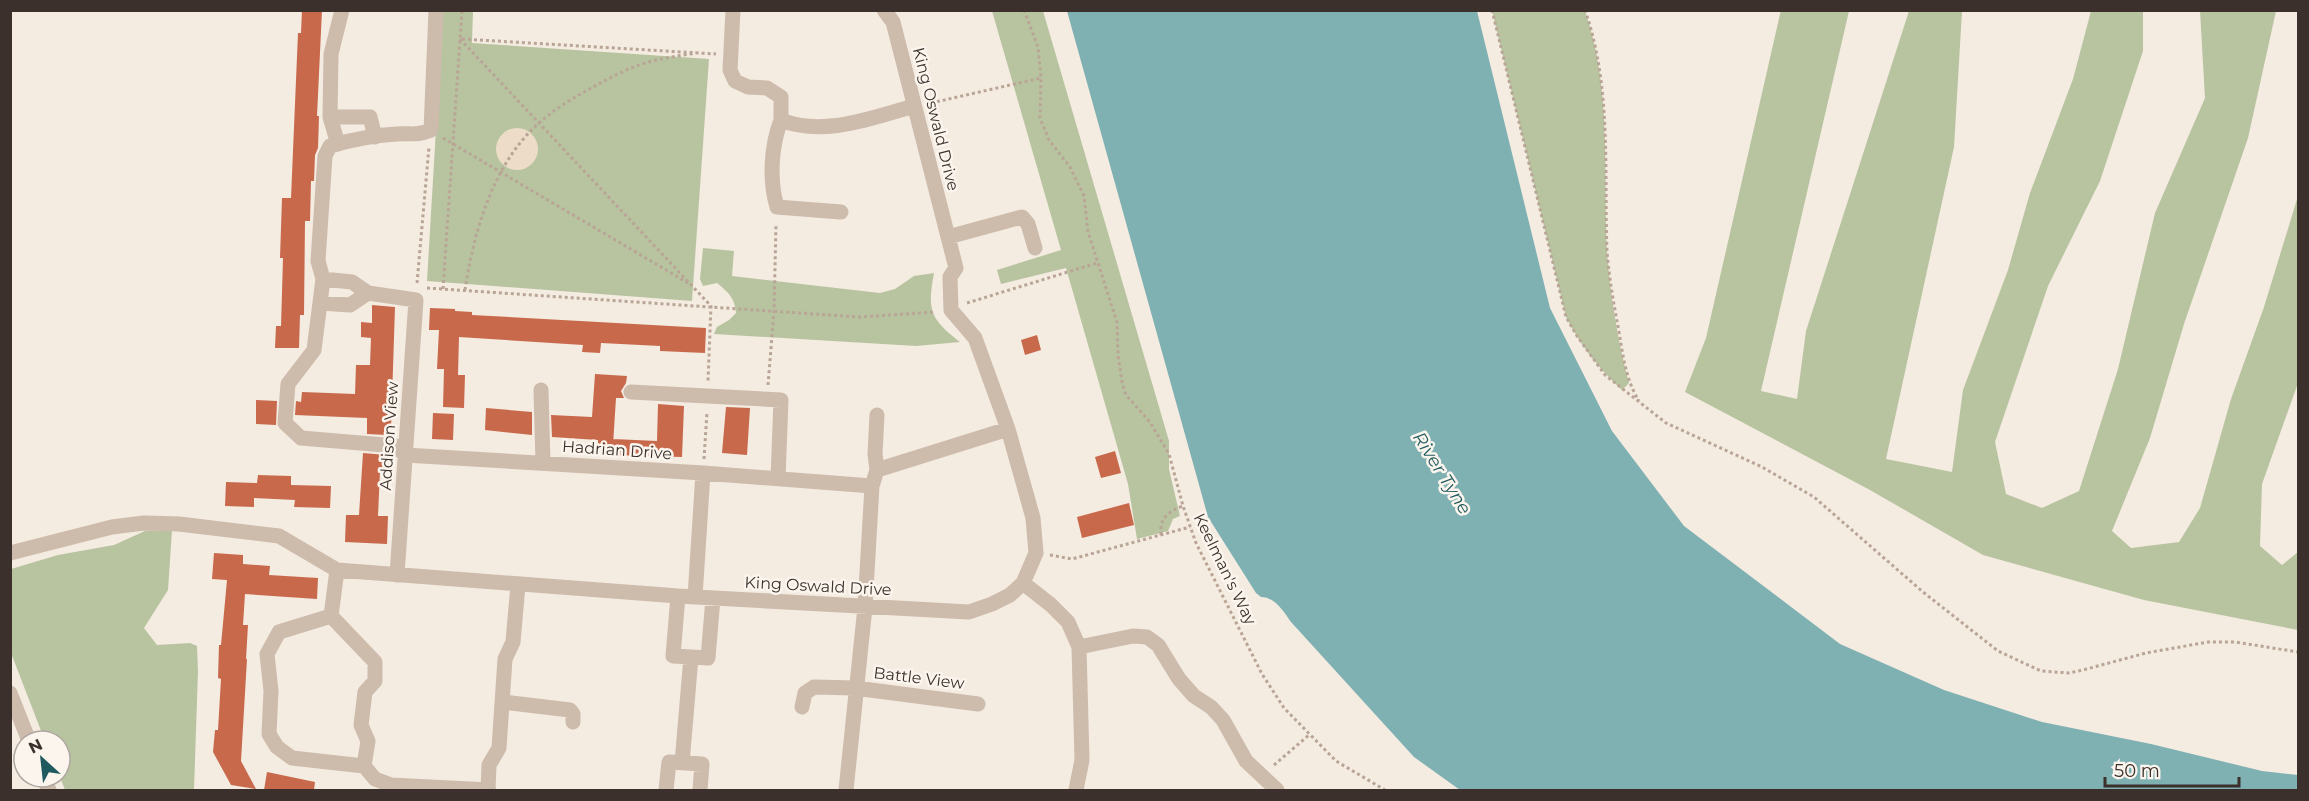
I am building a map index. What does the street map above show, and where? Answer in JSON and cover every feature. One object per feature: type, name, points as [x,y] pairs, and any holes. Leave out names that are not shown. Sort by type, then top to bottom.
[{"type":"street","points":[[338,144],[330,117],[332,54],[342,10]]},
{"type":"street","points":[[368,293],[350,305],[320,303],[323,279],[318,261],[325,156],[330,146],[338,144],[398,134],[417,135],[431,130],[436,10]]},
{"type":"street","points":[[734,10],[730,70],[735,81],[748,87],[767,88],[781,97],[781,120],[775,136],[772,190],[777,207],[841,212]]},
{"type":"street","name":"King Oswald Drive","points":[[884,10],[893,22],[956,267],[950,277],[951,310]]},
{"type":"street","points":[[781,120],[793,125],[828,127],[914,106]]},
{"type":"street","points":[[330,117],[370,117],[375,137]]},
{"type":"street","points":[[948,237],[1022,217],[1028,224],[1035,248]]},
{"type":"street","points":[[323,279],[352,282],[368,293],[416,294]]},
{"type":"street","name":"Addison View","points":[[397,575],[416,294]]},
{"type":"street","name":"Hadrian Drive","points":[[320,303],[314,350],[288,384],[285,423],[301,438],[396,446],[405,455],[872,486]]},
{"type":"street","points":[[951,310],[975,338],[1008,429],[1033,518],[1036,553],[1023,583],[1068,622],[1079,647],[1082,760],[1076,790]]},
{"type":"street","points":[[541,390],[543,463]]},
{"type":"street","points":[[631,392],[781,400],[778,478]]},
{"type":"street","points":[[877,415],[875,454],[878,470],[1008,429]]},
{"type":"street","name":"Battle View","points":[[846,790],[865,607],[872,486],[878,470]]},
{"type":"street","points":[[695,597],[703,473]]},
{"type":"street","name":"King Oswald Drive","points":[[10,553],[112,527],[144,523],[179,524],[279,536],[337,570],[518,585],[969,612],[1010,595],[1023,583]]},
{"type":"street","points":[[331,616],[337,570]]},
{"type":"street","points":[[331,616],[279,632],[267,654],[271,691],[268,734],[277,747],[291,758],[364,766],[375,779],[391,785],[489,790],[489,765],[499,748],[505,659],[513,642],[518,585]]},
{"type":"street","points":[[678,596],[673,656],[708,658],[713,598]]},
{"type":"street","points":[[331,616],[375,662],[375,681],[365,692],[361,725],[368,741],[364,766]]},
{"type":"street","points":[[1079,647],[1133,636],[1148,637],[1158,645],[1179,679],[1194,696],[1211,707],[1223,720],[1246,761],[1277,790]]},
{"type":"street","points":[[682,763],[692,657]]},
{"type":"street","name":"Battle View","points":[[802,706],[805,693],[814,687],[855,688],[978,704]]},
{"type":"street","points":[[10,693],[24,729]]},
{"type":"street","points":[[503,702],[570,710],[573,714],[573,722]]},
{"type":"street","points":[[666,790],[669,762],[702,764],[700,790]]},
{"type":"path","points":[[443,289],[462,10]]},
{"type":"path","name":"Keelman's Way","points":[[1024,10],[1038,46],[1041,78],[1040,118],[1049,140],[1070,167],[1084,196],[1088,232],[1117,321],[1119,364],[1126,395],[1149,422],[1169,453],[1190,527],[1262,674],[1284,708],[1336,761],[1385,790]]},
{"type":"path","points":[[1492,10],[1566,316],[1577,336],[1605,375],[1640,403],[1666,423],[1762,467],[1814,497],[1923,592],[1998,651],[2029,667],[2041,671],[2069,673],[2146,653],[2208,642],[2235,642],[2298,652]]},
{"type":"path","points":[[1585,10],[1595,44],[1605,111],[1607,252],[1611,285],[1627,374],[1640,403]]},
{"type":"path","points":[[460,39],[731,55]]},
{"type":"path","points":[[460,39],[711,306],[703,473]]},
{"type":"path","points":[[465,290],[469,261],[490,195],[501,173],[539,123],[571,99],[615,75],[656,60],[697,53]]},
{"type":"path","points":[[914,106],[1041,78]]},
{"type":"path","points":[[692,286],[431,130],[416,294],[443,289],[859,317],[905,316],[951,310],[981,297],[1097,264]]},
{"type":"path","points":[[766,399],[774,311],[777,207]]},
{"type":"path","points":[[1161,535],[1162,519],[1171,510],[1183,506]]},
{"type":"path","points":[[1036,553],[1072,559],[1190,527]]},
{"type":"path","points":[[1262,775],[1309,735]]},
{"type":"green space","points":[[1781,10],[1849,11],[1761,391],[1797,399],[1806,331],[1909,11],[1962,11],[1954,147],[1886,459],[1952,472],[1963,390],[2008,270],[2030,193],[2073,79],[2091,11],[2143,11],[2143,51],[2100,181],[2048,286],[1995,442],[2006,494],[2042,508],[2079,491],[2118,369],[2155,213],[2205,98],[2200,11],[2276,11],[2248,138],[2184,324],[2150,438],[2112,531],[2131,548],[2179,542],[2200,508],[2231,399],[2264,307],[2298,196],[2298,383],[2262,484],[2260,546],[2282,565],[2298,552],[2298,630],[2144,600],[1983,555],[1870,490],[1685,392],[1706,338]]},
{"type":"green space","points":[[443,11],[473,11],[472,43],[709,59],[692,301],[427,281]]},
{"type":"green space","points":[[992,11],[1043,11],[1169,441],[1169,469],[1180,516],[1173,519],[1168,531],[1137,539],[1128,484],[1066,268],[1001,284],[997,270],[1061,250]]},
{"type":"green space","points":[[1492,11],[1585,11],[1594,40],[1603,100],[1608,267],[1618,335],[1629,383],[1622,390],[1591,356],[1566,317]]},
{"type":"green space","points":[[703,248],[734,251],[732,276],[880,293],[895,289],[914,276],[934,273],[931,296],[933,313],[942,327],[960,342],[916,346],[714,334],[717,327],[736,313],[730,296],[717,283],[703,286],[700,279]]},
{"type":"green space","points":[[172,530],[168,590],[144,628],[157,645],[190,643],[197,646],[194,790],[65,790],[72,789],[72,729],[40,729],[11,653],[11,569],[58,555],[114,545],[145,531]]},
{"type":"shaded area","points":[[517,128],[525,129],[532,134],[537,141],[537,157],[532,164],[525,169],[517,170],[509,169],[502,164],[497,157],[496,149],[497,141],[502,134],[509,129]]},
{"type":"water","name":"River Tyne","points":[[1067,11],[1477,11],[1550,308],[1612,431],[1684,526],[1840,644],[1944,690],[2042,722],[2151,744],[2262,771],[2298,775],[2298,790],[1460,790],[1414,757],[1278,605],[1256,593],[1208,517]]},
{"type":"building","points":[[302,10],[322,10],[317,116],[319,116],[318,148],[315,155],[314,181],[311,181],[310,221],[305,221],[304,315],[300,315],[299,348],[275,348],[276,326],[281,326],[282,198],[291,198],[298,33],[301,33]]},
{"type":"building","points":[[372,305],[395,307],[391,429],[387,429],[387,435],[367,434],[367,418],[295,415],[296,401],[301,402],[302,392],[355,394],[356,365],[370,365],[371,338],[361,337],[361,322],[372,323]]},
{"type":"building","points":[[430,308],[455,309],[455,311],[472,312],[472,315],[706,328],[705,353],[660,351],[660,346],[601,343],[600,353],[582,352],[583,345],[459,337],[458,375],[465,375],[464,408],[443,407],[444,369],[437,369],[439,330],[429,330]]},
{"type":"building","points":[[1037,335],[1041,350],[1025,355],[1021,340]]},
{"type":"building","points":[[595,374],[627,376],[621,391],[624,398],[616,398],[613,445],[598,444],[598,440],[552,437],[551,415],[592,417]]},
{"type":"building","points":[[256,400],[277,401],[276,425],[256,424]]},
{"type":"building","points":[[658,404],[684,406],[682,457],[612,455],[613,439],[657,441]]},
{"type":"building","points":[[726,407],[750,408],[747,455],[722,453]]},
{"type":"building","points":[[486,408],[532,412],[532,435],[485,430]]},
{"type":"building","points":[[433,413],[454,414],[453,440],[432,439]]},
{"type":"building","points":[[1115,451],[1121,473],[1101,478],[1095,457]]},
{"type":"building","points":[[363,453],[386,455],[386,471],[380,471],[378,516],[388,516],[387,544],[345,542],[346,515],[359,515]]},
{"type":"building","points":[[258,475],[291,476],[291,485],[331,486],[330,508],[294,507],[295,500],[254,498],[254,507],[225,506],[226,482],[257,483]]},
{"type":"building","points":[[1129,503],[1134,525],[1082,538],[1077,517]]},
{"type":"building","points":[[214,553],[243,555],[243,564],[270,566],[269,575],[318,578],[317,599],[245,594],[243,625],[248,625],[241,761],[256,789],[231,785],[213,752],[215,730],[218,730],[221,679],[218,678],[219,645],[221,645],[227,580],[212,579]]},
{"type":"building","points":[[267,772],[315,782],[314,790],[264,790]]}]
